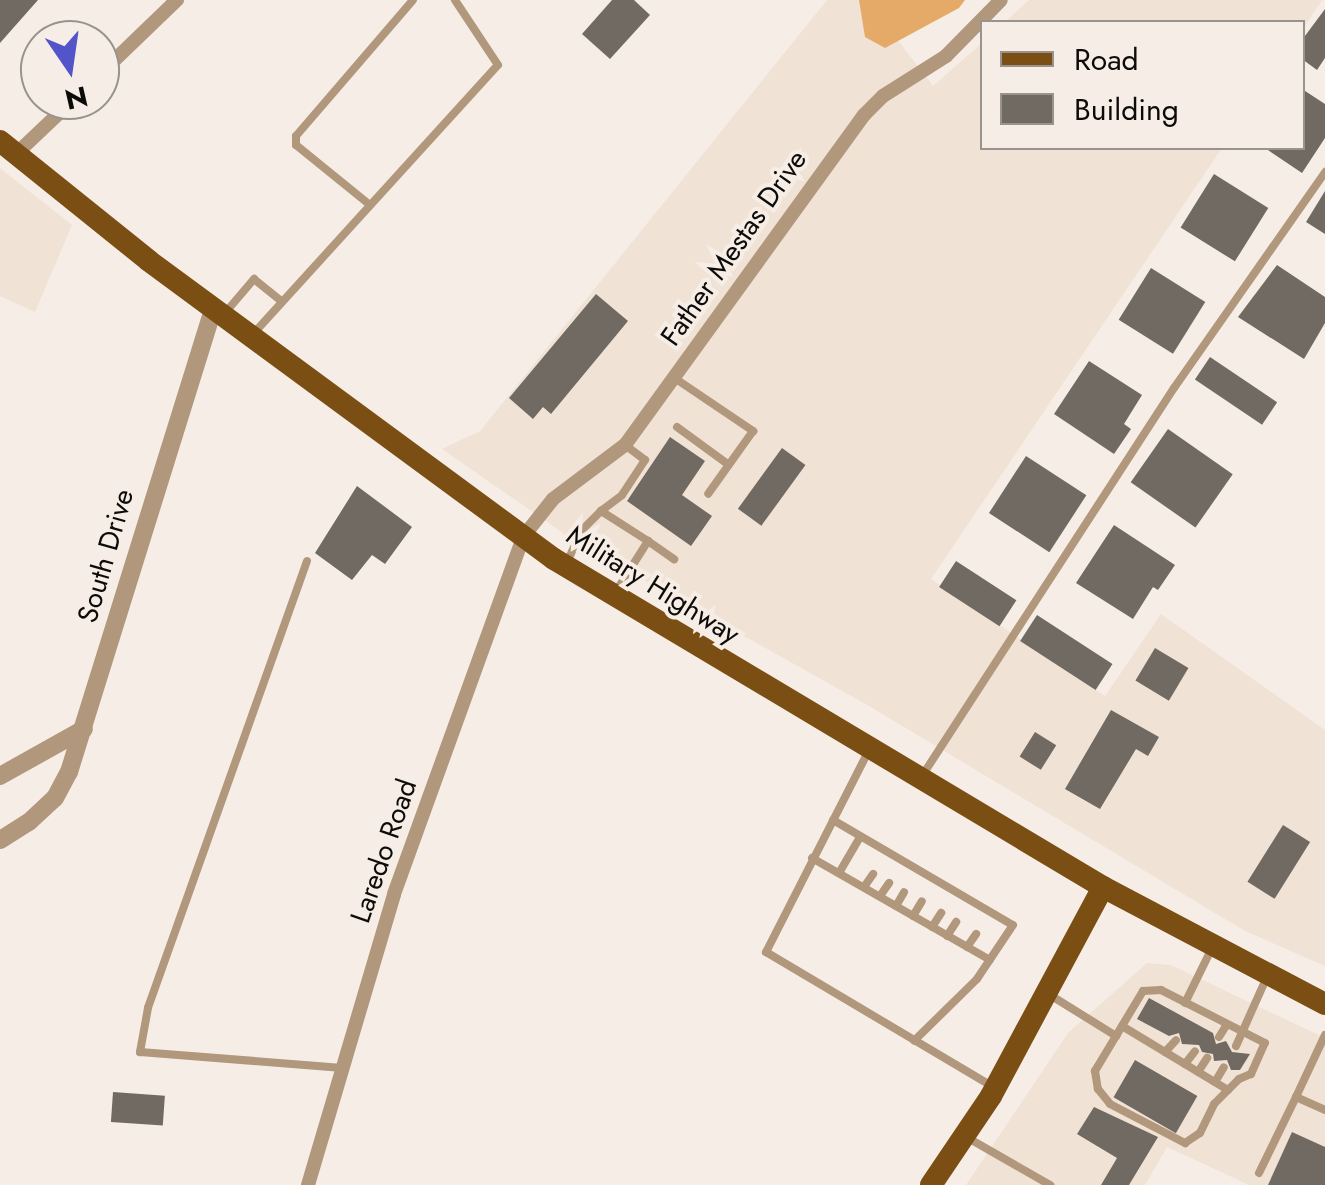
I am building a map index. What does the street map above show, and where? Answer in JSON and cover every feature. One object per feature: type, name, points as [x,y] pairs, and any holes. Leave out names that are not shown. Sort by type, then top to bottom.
[{"type":"main road","name":"Military Highway","points":[[8,148],[218,312],[565,566],[1103,887],[1325,1004]]},
{"type":"main road","points":[[932,1185],[995,1088],[1103,887]]},
{"type":"street","points":[[120,55],[177,0]]},
{"type":"street","name":"Father Mestas Drive","points":[[981,20],[1001,0]]},
{"type":"street","name":"Father Mestas Drive","points":[[522,537],[554,499],[625,445],[846,135],[883,96],[946,56],[980,21]]},
{"type":"street","points":[[8,148],[46,120]]},
{"type":"street","name":"South Drive","points":[[0,840],[56,798],[84,729],[165,452],[218,312]]},
{"type":"street","name":"Laredo Road","points":[[308,1185],[394,894],[522,537]]},
{"type":"street","points":[[0,776],[84,729]]},
{"type":"lane","points":[[370,205],[296,145],[296,136],[413,0]]},
{"type":"lane","points":[[250,336],[498,65],[456,0]]},
{"type":"lane","points":[[920,780],[1174,388],[1325,172]]},
{"type":"lane","points":[[218,312],[254,279],[282,302]]},
{"type":"lane","points":[[673,377],[753,430],[708,494]]},
{"type":"lane","points":[[676,427],[729,465]]},
{"type":"lane","points":[[565,566],[582,530],[622,495],[645,460],[625,445]]},
{"type":"lane","points":[[602,512],[674,559]]},
{"type":"lane","points":[[613,596],[648,541]]},
{"type":"lane","points":[[307,561],[148,1008],[140,1052],[342,1068]]},
{"type":"lane","points":[[870,750],[766,952],[995,1088]]},
{"type":"lane","points":[[832,820],[899,865],[986,915],[1014,925],[977,980],[914,1041]]},
{"type":"lane","points":[[839,873],[860,837]]},
{"type":"lane","points":[[812,858],[990,960]]},
{"type":"lane","points":[[864,888],[872,874]]},
{"type":"lane","points":[[880,896],[889,882]]},
{"type":"lane","points":[[896,906],[904,892]]},
{"type":"lane","points":[[913,916],[922,902]]},
{"type":"lane","points":[[932,927],[941,913]]},
{"type":"lane","points":[[947,936],[956,922]]},
{"type":"lane","points":[[967,948],[976,934]]},
{"type":"lane","points":[[1186,1018],[1212,946]]},
{"type":"lane","points":[[1236,1046],[1268,974]]},
{"type":"lane","points":[[1143,991],[1167,993],[1190,1005],[1265,1043],[1251,1074],[1214,1104],[1200,1134],[1185,1143],[1110,1104],[1098,1090],[1095,1071],[1143,991]]},
{"type":"lane","points":[[1046,992],[1116,1036]]},
{"type":"lane","points":[[1161,1005],[1167,993]]},
{"type":"lane","points":[[1205,1029],[1214,1018]]},
{"type":"lane","points":[[1219,1037],[1227,1024]]},
{"type":"lane","points":[[1122,1026],[1228,1090]]},
{"type":"lane","points":[[1142,1038],[1151,1026]]},
{"type":"lane","points":[[1259,1173],[1325,1035]]},
{"type":"lane","points":[[1165,1052],[1176,1040]]},
{"type":"lane","points":[[1185,1064],[1195,1051]]},
{"type":"lane","points":[[1198,1072],[1207,1058]]},
{"type":"lane","points":[[1215,1082],[1224,1067]]},
{"type":"lane","points":[[1296,1097],[1325,1110]]},
{"type":"lane","points":[[964,1136],[1050,1185]]},
{"type":"shaded area","points":[[827,0],[867,0],[933,86],[980,45],[980,150],[1221,150],[931,579],[1105,696],[1161,614],[1325,730],[1325,966],[1245,931],[869,706],[576,542],[442,449],[480,431]]},
{"type":"shaded area","points":[[859,0],[965,0],[959,8],[885,48],[865,37]]},
{"type":"shaded area","points":[[1029,0],[1322,0],[1305,26],[1305,20],[1007,20]]},
{"type":"shaded area","points":[[0,168],[72,225],[35,312],[0,296]]},
{"type":"shaded area","points":[[1147,963],[1171,965],[1325,1038],[1325,1185],[1249,1185],[1167,1147],[1145,1185],[966,1185],[1068,1033]]},
{"type":"building","points":[[0,0],[38,0],[20,20],[0,43]]},
{"type":"building","points":[[612,0],[634,0],[650,15],[610,59],[582,34]]},
{"type":"building","points":[[1325,9],[1325,58],[1317,70],[1305,61],[1305,36]]},
{"type":"building","points":[[1305,91],[1325,104],[1325,138],[1302,173],[1268,150],[1305,150]]},
{"type":"building","points":[[1214,174],[1268,208],[1235,261],[1181,227]]},
{"type":"building","points":[[1325,191],[1325,234],[1306,222]]},
{"type":"building","points":[[1277,265],[1325,297],[1325,323],[1304,359],[1238,317]]},
{"type":"building","points":[[1151,268],[1205,302],[1173,354],[1119,320]]},
{"type":"building","points":[[596,294],[628,321],[551,414],[543,407],[533,419],[509,398]]},
{"type":"building","points":[[1210,357],[1277,402],[1262,425],[1195,379]]},
{"type":"building","points":[[1089,361],[1142,395],[1124,424],[1131,429],[1114,454],[1054,414]]},
{"type":"building","points":[[1168,429],[1233,474],[1195,528],[1131,482]]},
{"type":"building","points":[[670,437],[705,461],[682,495],[712,516],[691,546],[627,501]]},
{"type":"building","points":[[782,448],[805,465],[761,526],[738,509]]},
{"type":"building","points":[[1026,456],[1086,495],[1049,552],[989,513]]},
{"type":"building","points":[[357,486],[412,527],[385,564],[372,555],[352,580],[315,553]]},
{"type":"building","points":[[1114,525],[1175,565],[1158,590],[1153,587],[1133,619],[1076,583]]},
{"type":"building","points":[[956,561],[1016,600],[1000,626],[939,587]]},
{"type":"building","points":[[1037,615],[1112,664],[1096,690],[1020,641]]},
{"type":"building","points":[[1155,648],[1188,668],[1169,701],[1135,681]]},
{"type":"building","points":[[1111,710],[1159,737],[1148,756],[1136,749],[1100,809],[1065,789]]},
{"type":"building","points":[[1035,732],[1056,745],[1041,770],[1020,757]]},
{"type":"building","points":[[1283,825],[1310,842],[1275,899],[1247,882]]},
{"type":"building","points":[[1149,998],[1213,1033],[1216,1044],[1226,1041],[1232,1052],[1250,1054],[1240,1070],[1231,1070],[1227,1060],[1214,1061],[1213,1054],[1202,1052],[1199,1045],[1182,1044],[1179,1033],[1169,1036],[1137,1019]]},
{"type":"building","points":[[1135,1060],[1197,1096],[1176,1133],[1114,1097]]},
{"type":"building","points":[[113,1092],[165,1096],[163,1126],[111,1122]]},
{"type":"building","points":[[1094,1107],[1158,1137],[1129,1185],[1101,1185],[1117,1158],[1077,1134]]},
{"type":"building","points":[[1292,1132],[1325,1147],[1325,1185],[1268,1185]]}]
